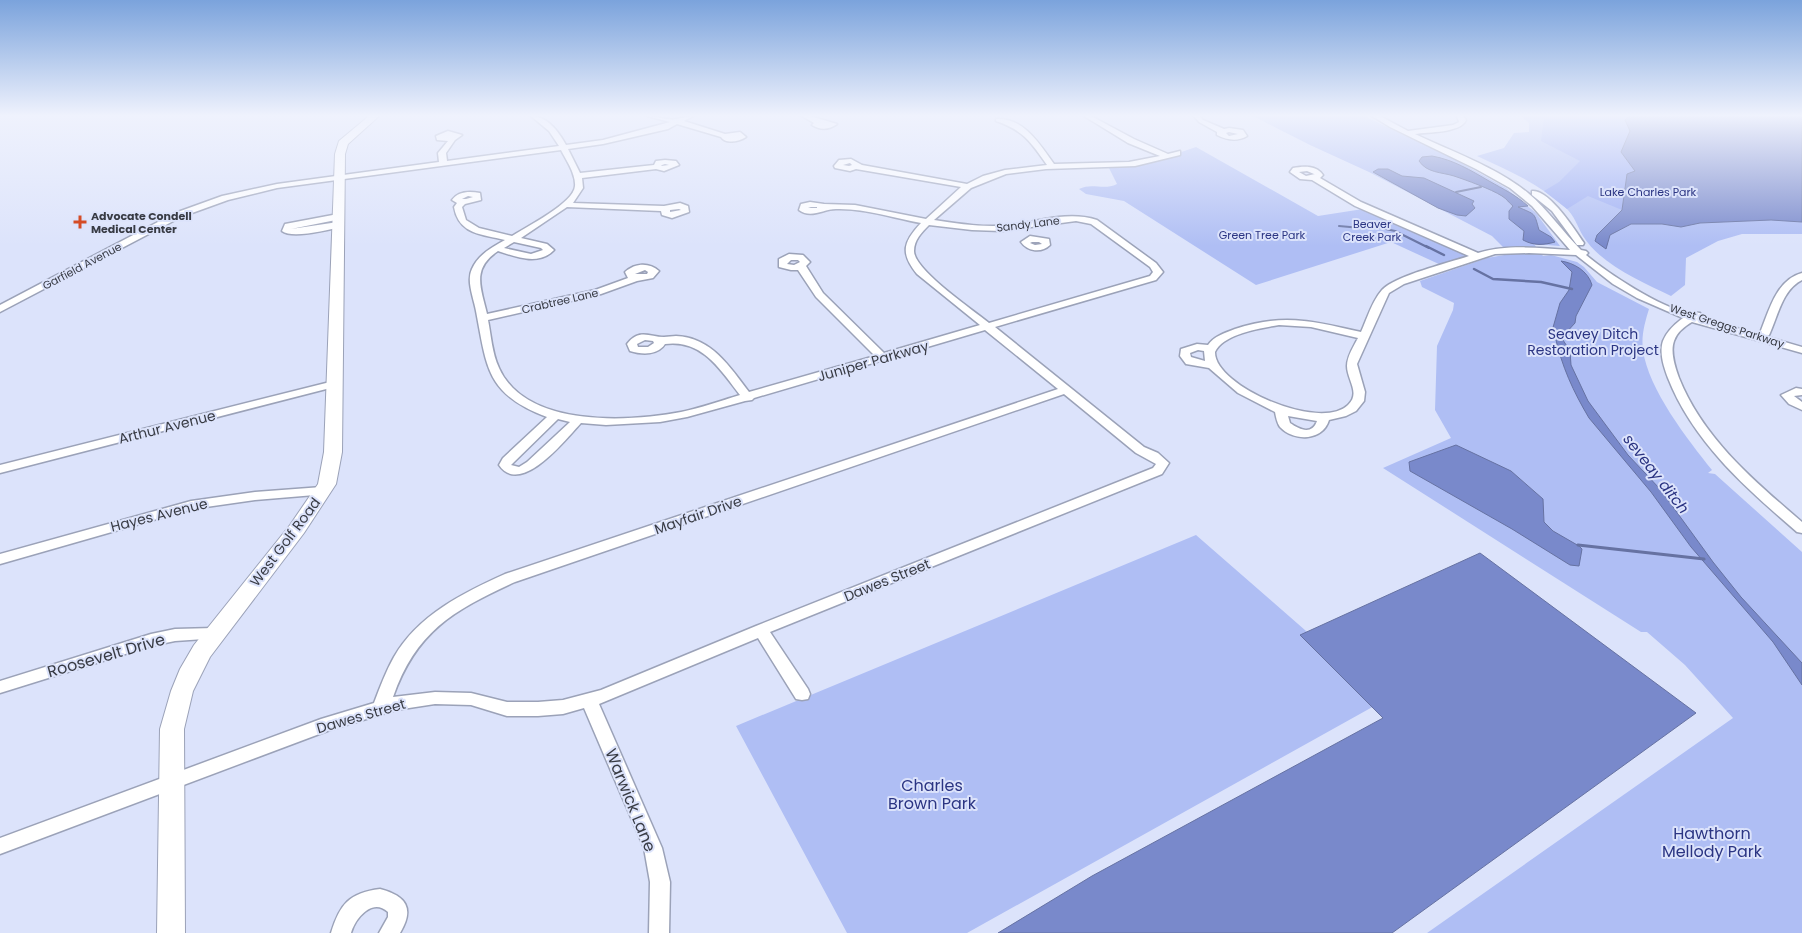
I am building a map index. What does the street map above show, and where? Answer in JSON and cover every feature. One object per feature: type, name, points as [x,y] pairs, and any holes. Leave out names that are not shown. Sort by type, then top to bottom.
[{"type":"street","name":"West Golf Road","points":[[171,933],[172,729],[182,690],[191,669],[214,634],[297,529],[327,484],[333,452],[340,160]]},
{"type":"street","name":"Garfield Avenue","points":[[0,309],[148,230],[199,207],[262,189],[339,176],[464,160]]},
{"type":"street","points":[[568,205],[578,193],[580,187],[569,160]]},
{"type":"street","points":[[1047,160],[1053,168]]},
{"type":"street","name":"Dawes Street","points":[[0,846],[327,724],[396,703],[435,698],[471,699],[507,709],[563,707],[604,696],[761,630],[1158,471],[1162,463],[1154,456],[1140,450],[913,265],[908,249],[911,240],[928,221],[968,186],[1006,173],[1053,168],[1128,164],[1150,160]]},
{"type":"street","points":[[1464,160],[1523,192],[1582,253]]},
{"type":"street","points":[[1476,160],[1498,170],[1533,191],[1555,209],[1582,253]]},
{"type":"street","points":[[857,166],[968,186]]},
{"type":"street","points":[[577,176],[656,167]]},
{"type":"street","points":[[1314,178],[1369,209],[1476,256]]},
{"type":"street","points":[[462,202],[458,207],[461,220],[466,226],[544,246],[549,250],[546,254],[534,256],[496,248]]},
{"type":"street","points":[[568,205],[666,209]]},
{"type":"street","name":"Juniper Parkway","points":[[568,205],[496,248],[482,259],[475,269],[474,277],[493,368],[498,380],[509,392],[525,403],[556,415],[578,420],[628,423],[699,412],[1152,278],[1157,275],[1157,270]]},
{"type":"street","name":"Sandy Lane","points":[[823,207],[845,206],[972,228],[1019,227],[1070,218],[1090,219],[1157,270]]},
{"type":"street","points":[[338,221],[297,232],[286,231],[288,226],[297,223],[338,221]]},
{"type":"street","points":[[1019,227],[1030,239]]},
{"type":"street","points":[[1210,348],[1209,360],[1219,372],[1246,391],[1280,410],[1289,414],[1324,417],[1348,411],[1354,407],[1360,398],[1352,371],[1352,363],[1380,298],[1392,286],[1476,256],[1512,250],[1582,253]]},
{"type":"street","name":"West Greggs Parkway","points":[[1582,253],[1605,275],[1627,288],[1753,337],[1802,350]]},
{"type":"street","points":[[800,266],[806,272],[810,283],[819,295],[883,358]]},
{"type":"street","points":[[1765,333],[1786,287],[1795,278],[1802,276]]},
{"type":"street","name":"Crabtree Lane","points":[[482,318],[598,292],[636,278]]},
{"type":"street","points":[[1695,315],[1677,327],[1668,341],[1668,358],[1681,397],[1701,426],[1738,472],[1802,528]]},
{"type":"street","name":"West Greggs Parkway","points":[[1695,315],[1802,344]]},
{"type":"street","points":[[1212,365],[1190,361],[1185,358],[1184,351],[1189,348],[1210,348],[1224,338],[1264,324],[1279,322],[1311,324],[1364,336]]},
{"type":"street","points":[[660,340],[679,339],[706,347],[748,398]]},
{"type":"street","name":"Arthur Avenue","points":[[0,469],[334,384]]},
{"type":"street","name":"Mayfair Drive","points":[[381,707],[393,674],[403,654],[416,636],[436,618],[481,590],[510,578],[1066,390]]},
{"type":"street","points":[[1802,392],[1796,391],[1787,395],[1792,402],[1802,407]]},
{"type":"street","points":[[1280,410],[1285,425],[1299,433],[1310,434],[1318,431],[1323,426],[1324,417]]},
{"type":"street","points":[[556,415],[507,461],[505,465],[507,468],[511,470],[527,468],[578,420]]},
{"type":"street","name":"Hayes Avenue","points":[[0,559],[191,505],[255,496],[322,491]]},
{"type":"street","points":[[761,630],[802,694]]},
{"type":"street","name":"Roosevelt Drive","points":[[0,687],[151,640],[175,636],[214,634]]},
{"type":"street","name":"Warwick Lane","points":[[589,700],[653,848],[660,882],[659,933]]},
{"type":"street","points":[[342,933],[343,923],[356,907],[369,899],[383,897],[391,900],[396,905],[398,912],[397,920],[389,933]]},
{"type":"green space","name":"Green Tree Park","points":[[1157,160],[1218,160],[1318,216],[1363,209],[1471,258],[1441,265],[1391,242],[1256,285],[1124,201],[1086,194],[1079,189],[1089,186],[1107,187],[1117,184],[1108,166]]},
{"type":"green space","points":[[1342,160],[1455,160],[1506,188],[1536,213],[1560,246],[1534,244],[1543,256],[1551,255],[1577,262],[1597,282],[1649,309],[1643,334],[1643,350],[1646,365],[1670,413],[1712,470],[1708,473],[1715,474],[1802,552],[1802,933],[1427,933],[1733,718],[1685,665],[1647,632],[1641,632],[1383,468],[1451,438],[1435,410],[1437,346],[1453,310],[1454,303],[1422,287],[1420,281],[1487,258],[1510,254],[1492,236]]},
{"type":"green space","name":"Lake Charles Park","points":[[1484,160],[1802,160],[1802,234],[1742,234],[1718,241],[1686,258],[1685,285],[1671,296],[1647,285],[1611,264],[1590,246],[1576,221],[1565,207],[1545,191]]},
{"type":"green space","name":"Charles Brown Park","points":[[1196,535],[1385,700],[967,933],[847,933],[736,726]]},
{"type":"shaded area","points":[[1448,160],[1504,190],[1528,206],[1518,207],[1533,215],[1539,230],[1551,237],[1555,242],[1539,244],[1523,240],[1524,231],[1509,219],[1509,211],[1513,206],[1505,198],[1492,190],[1472,182],[1430,170],[1419,161]]},
{"type":"shaded area","points":[[1577,160],[1627,160],[1635,171],[1627,174],[1622,210],[1588,196],[1567,209],[1544,191],[1559,182],[1580,161]]},
{"type":"shaded area","points":[[1627,160],[1802,160],[1802,222],[1771,220],[1700,223],[1681,227],[1662,224],[1631,224],[1610,235],[1606,249],[1595,241],[1597,235],[1622,210],[1627,174],[1635,171]]},
{"type":"shaded area","points":[[1378,169],[1388,169],[1402,176],[1424,178],[1474,201],[1472,204],[1475,208],[1466,216],[1457,215],[1438,208],[1373,172]]},
{"type":"shaded area","points":[[1561,261],[1580,268],[1592,285],[1576,316],[1575,323],[1564,335],[1563,340],[1570,351],[1571,365],[1588,401],[1628,455],[1660,489],[1741,597],[1802,663],[1802,685],[1773,642],[1691,547],[1651,492],[1589,418],[1583,408],[1569,379],[1552,331],[1560,303],[1569,290],[1572,272]]},
{"type":"shaded area","points":[[1456,445],[1511,471],[1543,499],[1544,522],[1553,531],[1582,549],[1579,566],[1570,565],[1512,529],[1410,471],[1409,462]]},
{"type":"shaded area","points":[[1480,553],[1696,713],[1392,933],[998,933],[1092,876],[1383,718],[1300,635]]},
{"type":"waterway","points":[[1456,192],[1481,187]]},
{"type":"waterway","points":[[1339,226],[1361,228],[1372,226],[1395,231],[1429,248]]},
{"type":"waterway","points":[[1426,246],[1444,255]]},
{"type":"waterway","points":[[1474,269],[1493,279],[1541,282],[1572,289]]},
{"type":"waterway","points":[[1578,545],[1704,559]]},
{"type":"place","name":"Advocate Condell Medical Center","points":[[80,222]]},
{"type":"park label","name":"Beaver Creek Park","points":[[1372,230]]},
{"type":"park label","name":"Seavey Ditch Restoration Project","points":[[1593,342]]},
{"type":"park label","name":"Hawthorn Mellody Park","points":[[1712,842]]},
{"type":"water label","name":"seveay ditch","points":[[1656,474]]}]
